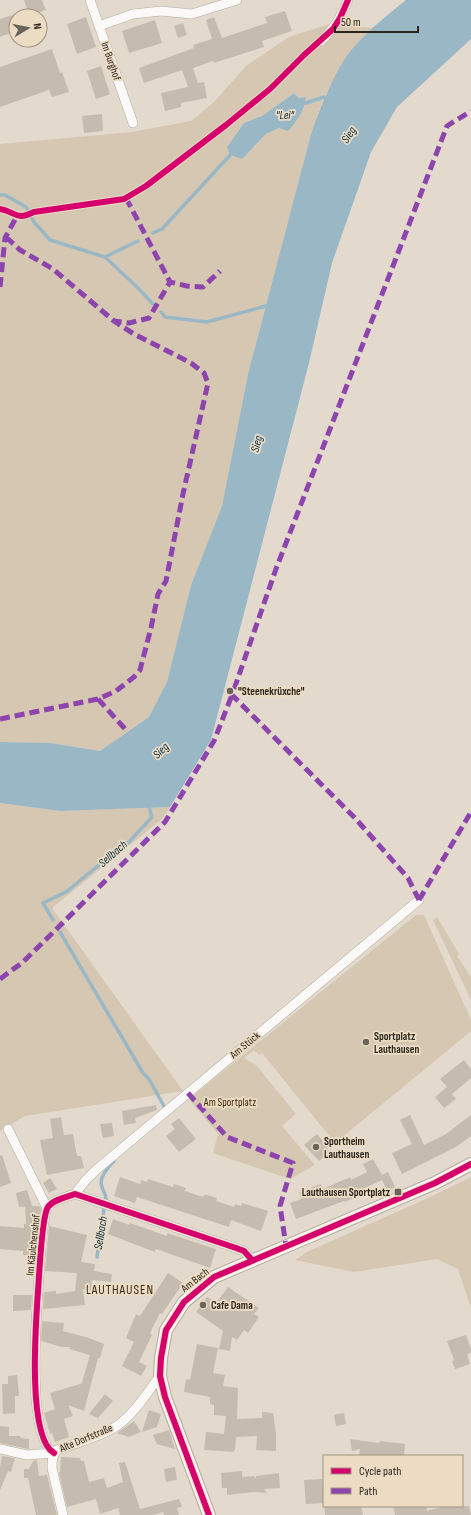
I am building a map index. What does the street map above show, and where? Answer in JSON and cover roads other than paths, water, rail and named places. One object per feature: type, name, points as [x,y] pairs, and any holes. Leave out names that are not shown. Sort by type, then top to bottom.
[{"type":"street","name":"Im Burghof","points":[[90,0],[133,123]]},
{"type":"street","points":[[99,26],[133,14],[161,11],[192,14],[237,0]]},
{"type":"street","points":[[321,42],[333,29],[348,0]]},
{"type":"street","name":"Am Stück","points":[[75,1194],[96,1170],[419,900]]},
{"type":"street","points":[[8,1129],[47,1208]]},
{"type":"street","name":"Am Bach","points":[[209,1515],[165,1397],[160,1376],[161,1358],[166,1330],[184,1302],[214,1277],[435,1183],[471,1164]]},
{"type":"street","points":[[75,1194],[236,1248],[244,1251],[252,1260]]},
{"type":"street","name":"Im Käulchenshof","points":[[54,1453],[46,1447],[36,1407],[34,1363],[42,1240],[47,1208],[53,1202],[75,1194]]},
{"type":"street","name":"Alte Dorfstraße","points":[[63,1515],[52,1468],[54,1453],[57,1450],[112,1429],[127,1418],[145,1398],[160,1376]]},
{"type":"street","points":[[0,1449],[27,1455],[54,1453]]},
{"type":"water","name":"Sieg","points":[[406,0],[471,0],[471,39],[397,107],[371,152],[332,263],[309,363],[211,740],[170,807],[60,811],[0,803],[0,742],[51,743],[100,751],[149,717],[167,682],[191,585],[222,506],[248,374],[311,134],[334,78],[344,60],[365,35]]},
{"type":"water","name":"\"Lei\"","points":[[294,93],[299,98],[306,97],[304,107],[300,115],[288,131],[279,128],[266,134],[242,159],[230,155],[227,147],[244,123],[262,116]]},
{"type":"waterway","points":[[301,103],[306,103],[324,97],[327,99]]},
{"type":"waterway","points":[[153,233],[162,229],[233,152]]},
{"type":"waterway","points":[[0,195],[5,195],[26,207],[34,222],[50,240],[105,257],[138,241]]},
{"type":"waterway","points":[[105,257],[153,304]]},
{"type":"waterway","points":[[161,312],[165,317],[207,322],[266,306],[269,307]]},
{"type":"waterway","name":"Sellbach","points":[[53,920],[43,903],[66,892],[129,842],[152,817],[148,804]]},
{"type":"waterway","name":"Sellbach","points":[[60,932],[165,1108]]},
{"type":"waterway","name":"Sellbach","points":[[106,1200],[101,1180],[104,1173],[114,1161]]},
{"type":"waterway","name":"Sellbach","points":[[97,1257],[104,1209]]},
{"type":"place","name":"\"Steenekrüxche\"","points":[[230,691]]},
{"type":"place","name":"Sportplatz Lauthausen","points":[[366,1042]]},
{"type":"place","name":"Sportheim Lauthausen","points":[[316,1147]]},
{"type":"place","name":"Lauthausen Sportplatz","points":[[398,1192]]},
{"type":"place","name":"Cafe Dama","points":[[203,1305]]},
{"type":"district","name":"LAUTHAUSEN","points":[[120,1290]]},
{"type":"park label","name":"Am Sportplatz","points":[[230,1102]]}]
